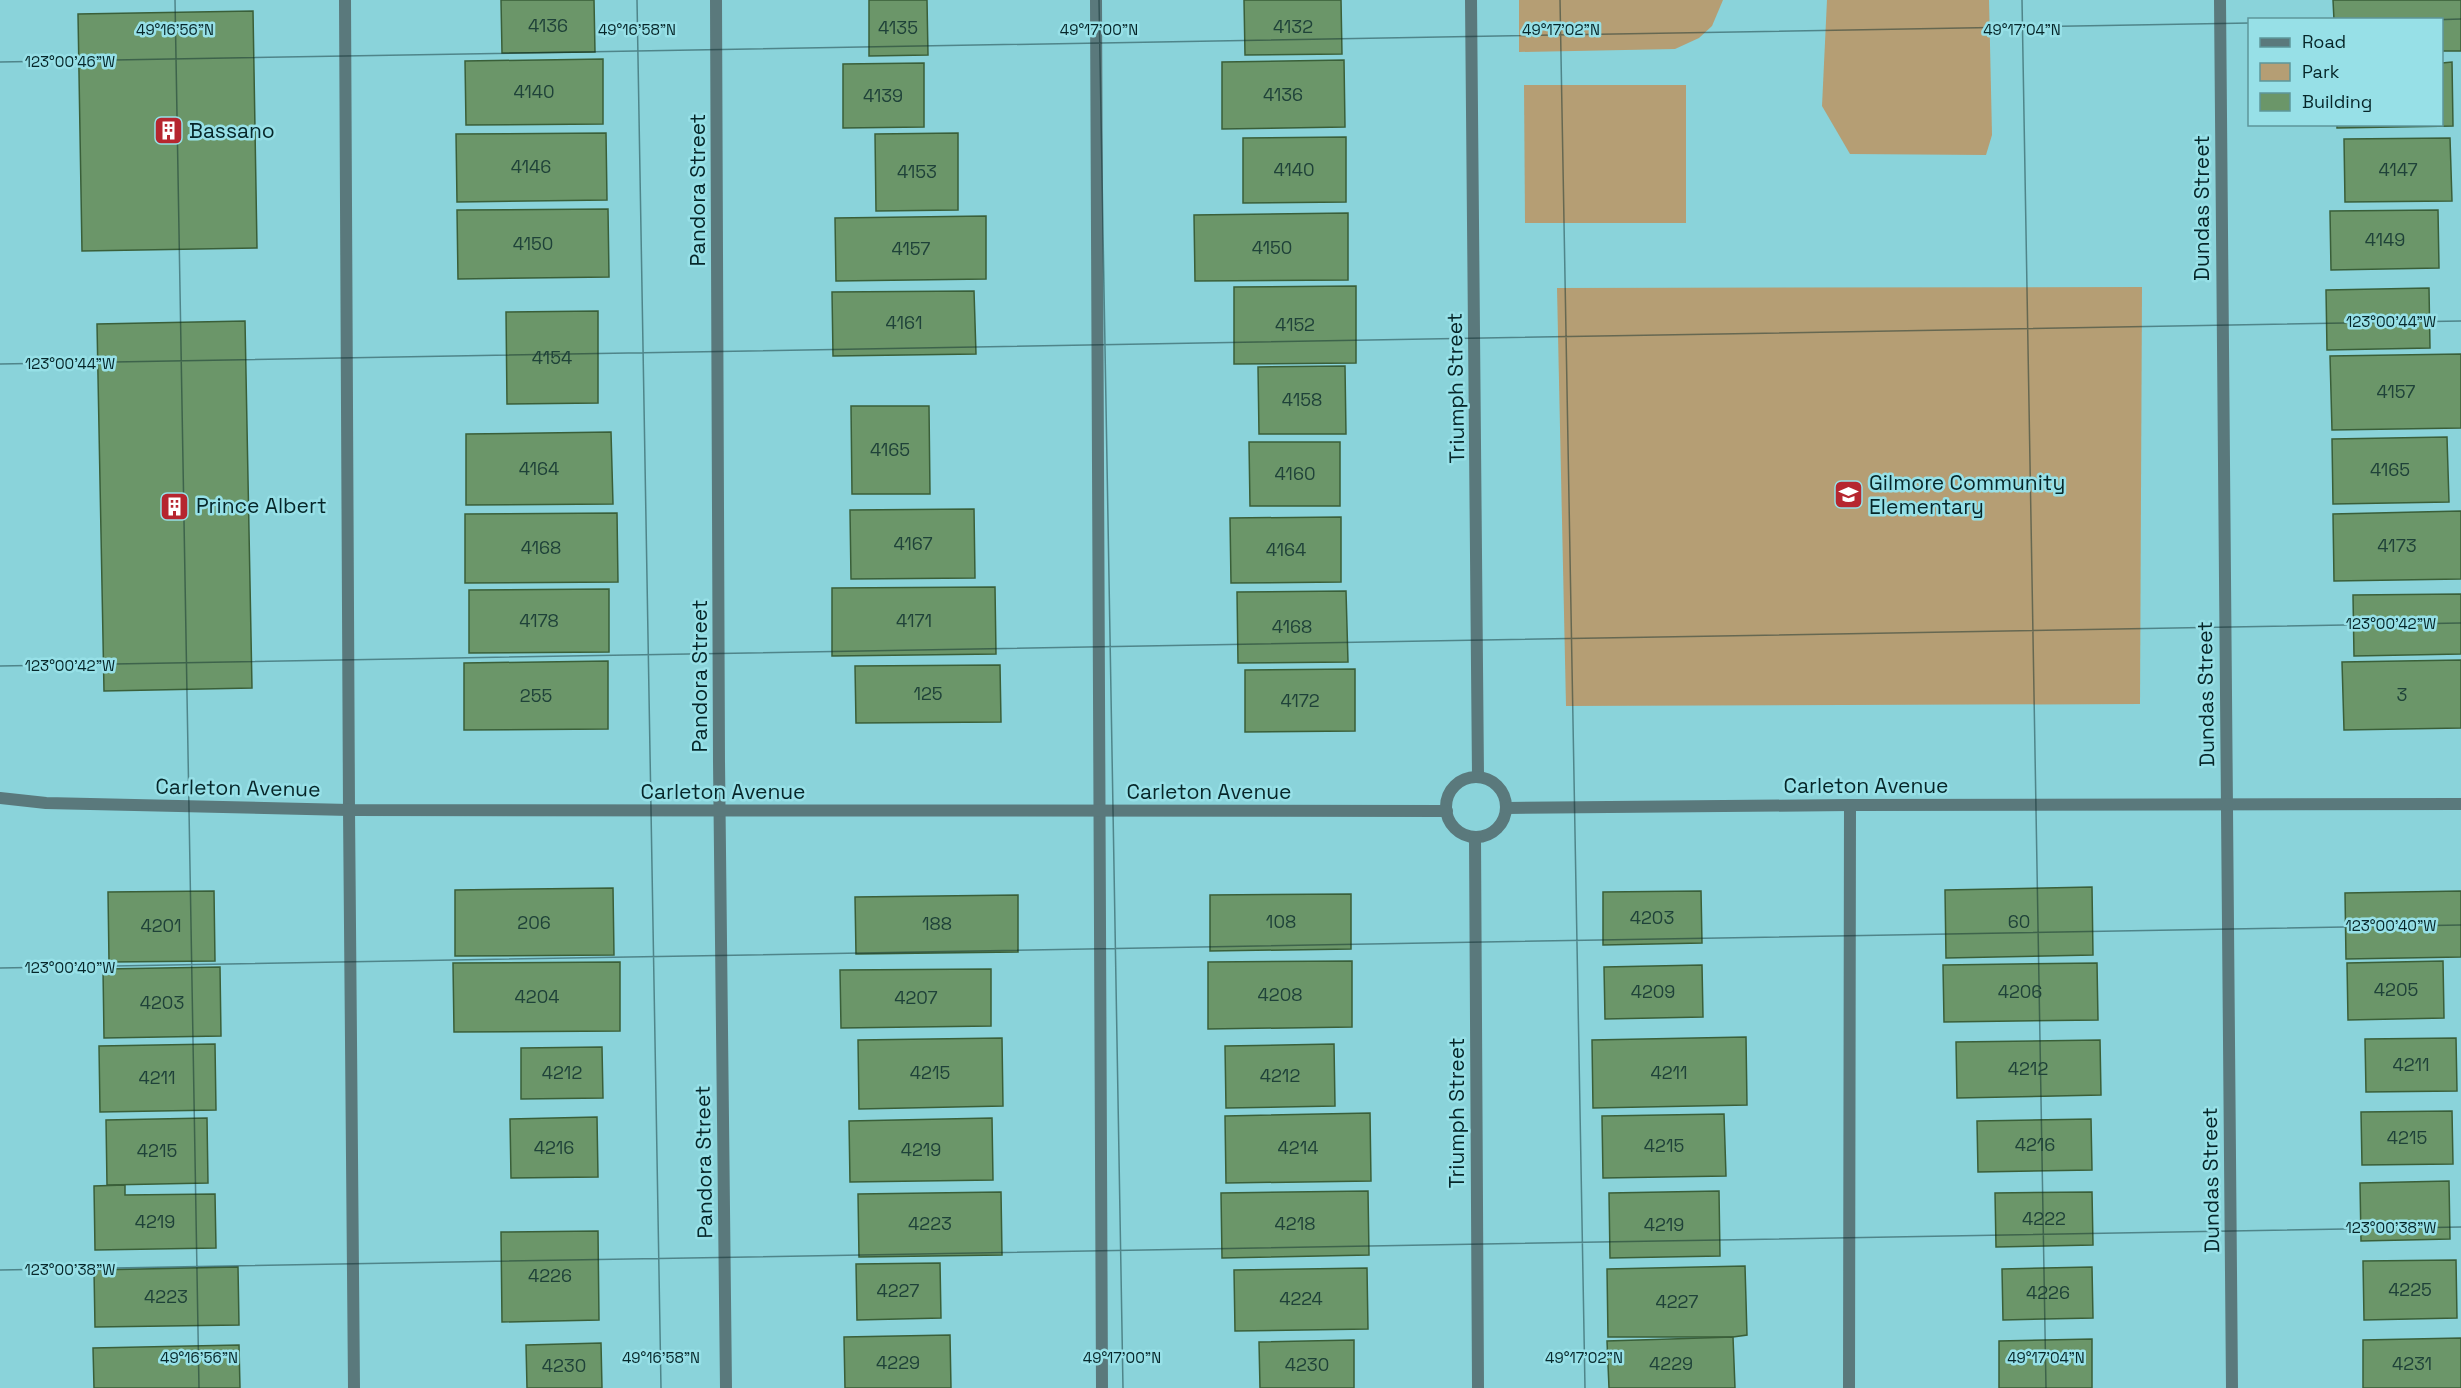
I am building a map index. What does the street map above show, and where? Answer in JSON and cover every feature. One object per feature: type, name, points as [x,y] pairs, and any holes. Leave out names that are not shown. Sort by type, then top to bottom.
[{"type":"street","points":[[345,0],[354,1388]]},
{"type":"street","name":"Pandora Street","points":[[716,0],[720,811],[726,1388]]},
{"type":"street","points":[[1096,0],[1102,1388]]},
{"type":"street","name":"Triumph Street","points":[[1471,0],[1478,776]]},
{"type":"street","name":"Dundas Street","points":[[2220,0],[2232,1388]]},
{"type":"street","points":[[1468,777],[1488,778],[1498,785],[1504,794],[1507,808],[1502,823],[1495,831],[1486,836],[1475,837],[1456,830],[1447,811],[1448,794],[1454,786],[1468,777]]},
{"type":"street","name":"Carleton Avenue","points":[[0,798],[46,803],[349,810],[1447,811]]},
{"type":"street","name":"Carleton Avenue","points":[[1507,808],[2461,804]]},
{"type":"street","points":[[1849,1388],[1850,805]]},
{"type":"street","name":"Triumph Street","points":[[1475,837],[1478,1388]]},
{"type":"green space","points":[[1519,0],[1723,0],[1712,26],[1699,38],[1675,49],[1519,52]]},
{"type":"green space","points":[[1827,0],[1989,0],[1992,135],[1986,155],[1850,154],[1822,106]]},
{"type":"green space","points":[[1524,85],[1686,85],[1686,223],[1525,223]]},
{"type":"green space","points":[[2142,287],[2140,704],[1566,706],[1557,288]]},
{"type":"building","points":[[501,0],[594,0],[595,52],[502,53]]},
{"type":"building","points":[[869,0],[927,0],[928,55],[869,56]]},
{"type":"building","points":[[1244,0],[1341,0],[1342,54],[1245,55]]},
{"type":"building","points":[[2333,0],[2461,0],[2461,51],[2443,51],[2443,18],[2334,18]]},
{"type":"building","name":"Bassano","points":[[253,11],[257,248],[82,251],[78,14]]},
{"type":"building","points":[[603,59],[603,124],[466,125],[465,61]]},
{"type":"building","points":[[1344,60],[1345,127],[1222,129],[1222,62]]},
{"type":"building","points":[[2452,62],[2453,126],[2337,128],[2337,126],[2443,126],[2443,63]]},
{"type":"building","points":[[924,63],[924,127],[843,128],[843,64]]},
{"type":"building","points":[[606,133],[607,200],[457,202],[456,134]]},
{"type":"building","points":[[958,133],[958,210],[876,211],[875,134]]},
{"type":"building","points":[[1346,137],[1346,202],[1243,203],[1243,138]]},
{"type":"building","points":[[2450,138],[2452,201],[2345,202],[2344,139]]},
{"type":"building","points":[[608,209],[609,277],[458,279],[457,210]]},
{"type":"building","points":[[2438,210],[2439,268],[2331,270],[2330,211]]},
{"type":"building","points":[[1348,213],[1348,280],[1195,281],[1194,215]]},
{"type":"building","points":[[986,216],[986,279],[836,281],[835,218]]},
{"type":"building","points":[[1356,286],[1356,363],[1234,364],[1234,287]]},
{"type":"building","points":[[2429,288],[2430,348],[2327,350],[2326,290]]},
{"type":"building","points":[[974,291],[976,354],[833,356],[832,292]]},
{"type":"building","points":[[598,311],[598,403],[507,404],[506,312]]},
{"type":"building","name":"Prince Albert","points":[[245,321],[252,688],[104,691],[97,324]]},
{"type":"building","points":[[2461,354],[2461,428],[2332,430],[2330,356]]},
{"type":"building","points":[[1345,366],[1346,434],[1259,434],[1258,367]]},
{"type":"building","points":[[851,406],[929,406],[930,494],[852,494]]},
{"type":"building","points":[[611,432],[613,504],[466,505],[466,434]]},
{"type":"building","points":[[2447,437],[2449,502],[2333,504],[2332,439]]},
{"type":"building","points":[[1249,442],[1340,442],[1340,506],[1250,506]]},
{"type":"building","points":[[974,509],[975,578],[851,579],[850,510]]},
{"type":"building","points":[[2461,511],[2461,579],[2334,581],[2333,514]]},
{"type":"building","points":[[617,513],[618,582],[465,583],[465,514]]},
{"type":"building","points":[[1341,517],[1341,582],[1231,583],[1230,518]]},
{"type":"building","points":[[995,587],[996,654],[832,656],[832,588]]},
{"type":"building","points":[[609,589],[609,652],[469,653],[469,590]]},
{"type":"building","points":[[1346,591],[1348,662],[1238,663],[1237,592]]},
{"type":"building","points":[[2461,594],[2461,654],[2354,656],[2353,595]]},
{"type":"building","points":[[2461,660],[2461,728],[2344,730],[2342,662]]},
{"type":"building","points":[[608,661],[608,729],[464,730],[464,663]]},
{"type":"building","points":[[1000,665],[1001,722],[856,723],[855,666]]},
{"type":"building","points":[[1355,669],[1355,731],[1245,732],[1245,670]]},
{"type":"building","points":[[2092,887],[2093,955],[1946,958],[1945,890]]},
{"type":"building","points":[[613,888],[614,955],[455,956],[455,890]]},
{"type":"building","points":[[214,891],[215,961],[109,962],[108,892]]},
{"type":"building","points":[[1701,891],[1702,943],[1603,945],[1603,892]]},
{"type":"building","points":[[2461,891],[2461,957],[2346,959],[2345,893]]},
{"type":"building","points":[[1351,894],[1351,949],[1210,951],[1210,895]]},
{"type":"building","points":[[1018,895],[1018,952],[856,954],[855,897]]},
{"type":"building","points":[[1352,961],[1352,1027],[1208,1029],[1208,962]]},
{"type":"building","points":[[2443,961],[2444,1018],[2348,1020],[2347,963]]},
{"type":"building","points":[[620,962],[620,1031],[454,1032],[453,963]]},
{"type":"building","points":[[2097,963],[2098,1020],[1944,1022],[1943,965]]},
{"type":"building","points":[[1702,965],[1703,1017],[1605,1019],[1604,967]]},
{"type":"building","points":[[220,967],[221,1036],[104,1038],[103,969]]},
{"type":"building","points":[[991,969],[991,1026],[841,1028],[840,970]]},
{"type":"building","points":[[1746,1037],[1747,1105],[1593,1108],[1592,1040]]},
{"type":"building","points":[[1002,1038],[1003,1106],[859,1109],[858,1040]]},
{"type":"building","points":[[2456,1038],[2457,1091],[2366,1092],[2365,1039]]},
{"type":"building","points":[[2100,1040],[2101,1095],[1957,1098],[1956,1042]]},
{"type":"building","points":[[215,1044],[216,1110],[100,1112],[99,1046]]},
{"type":"building","points":[[1334,1044],[1335,1106],[1226,1108],[1225,1046]]},
{"type":"building","points":[[602,1047],[603,1098],[521,1099],[521,1048]]},
{"type":"building","points":[[2452,1111],[2453,1164],[2362,1165],[2361,1112]]},
{"type":"building","points":[[1370,1113],[1371,1181],[1226,1183],[1225,1116]]},
{"type":"building","points":[[1724,1114],[1726,1176],[1603,1178],[1602,1116]]},
{"type":"building","points":[[597,1117],[598,1177],[511,1178],[510,1119]]},
{"type":"building","points":[[207,1118],[208,1183],[107,1185],[106,1120]]},
{"type":"building","points":[[992,1118],[993,1180],[850,1182],[849,1121]]},
{"type":"building","points":[[2091,1119],[2092,1170],[1978,1172],[1977,1121]]},
{"type":"building","points":[[2449,1181],[2450,1239],[2361,1241],[2360,1183]]},
{"type":"building","points":[[125,1185],[125,1195],[215,1194],[216,1248],[95,1250],[94,1186]]},
{"type":"building","points":[[1368,1191],[1369,1255],[1222,1258],[1221,1193]]},
{"type":"building","points":[[1719,1191],[1720,1256],[1610,1258],[1609,1193]]},
{"type":"building","points":[[1001,1192],[1002,1255],[859,1257],[858,1194]]},
{"type":"building","points":[[2092,1192],[2093,1245],[1996,1247],[1995,1193]]},
{"type":"building","points":[[598,1231],[599,1320],[502,1322],[501,1232]]},
{"type":"building","points":[[2456,1260],[2457,1318],[2364,1320],[2363,1261]]},
{"type":"building","points":[[940,1263],[941,1318],[857,1320],[856,1264]]},
{"type":"building","points":[[1745,1266],[1747,1335],[1608,1337],[1607,1269]]},
{"type":"building","points":[[238,1267],[239,1325],[95,1327],[94,1270]]},
{"type":"building","points":[[2092,1267],[2093,1318],[2003,1320],[2002,1269]]},
{"type":"building","points":[[1367,1268],[1368,1329],[1235,1331],[1234,1270]]},
{"type":"building","points":[[950,1335],[951,1388],[845,1388],[844,1337]]},
{"type":"building","points":[[1733,1337],[1735,1388],[1609,1388],[1607,1341]]},
{"type":"building","points":[[2461,1338],[2461,1388],[2363,1388],[2363,1340]]},
{"type":"building","points":[[2092,1339],[2092,1388],[1999,1388],[1999,1341]]},
{"type":"building","points":[[1354,1340],[1354,1388],[1260,1388],[1259,1342]]},
{"type":"building","points":[[601,1343],[602,1388],[527,1388],[526,1345]]},
{"type":"building","points":[[239,1345],[240,1388],[94,1388],[93,1348]]},
{"type":"place","name":"Bassano","points":[[168,131]]},
{"type":"place","name":"Gilmore Community Elementary","points":[[1848,495]]},
{"type":"place","name":"Prince Albert","points":[[175,506]]}]
